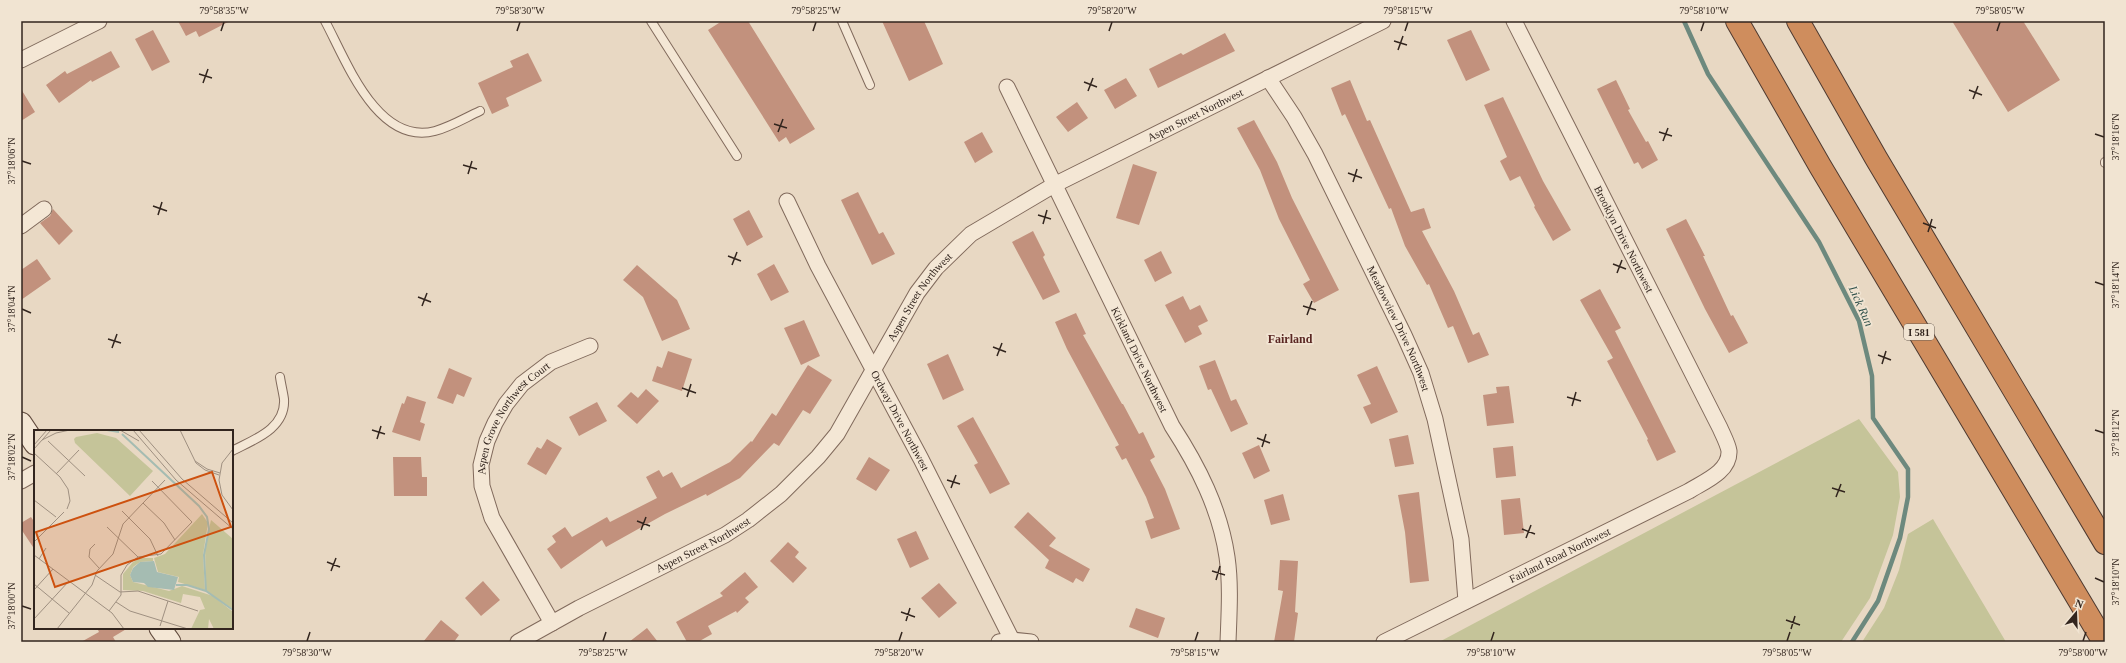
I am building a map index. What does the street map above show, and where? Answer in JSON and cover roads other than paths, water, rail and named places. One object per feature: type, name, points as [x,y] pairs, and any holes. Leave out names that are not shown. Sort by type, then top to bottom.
[{"type":"highway","name":"I 581","points":[[1737,21],[1820,166],[2104,642]]},
{"type":"highway","points":[[1798,21],[1876,158],[2105,543]]},
{"type":"main road","points":[[21,423],[34,442]]},
{"type":"main road","points":[[161,629],[170,642]]},
{"type":"street","points":[[21,60],[99,21]]},
{"type":"street","name":"Aspen Street Northwest","points":[[518,642],[552,623],[725,535],[748,520],[781,494],[818,457],[837,434],[917,293],[952,250],[971,234],[1054,185],[1383,21]]},
{"type":"street","name":"Brooklyn Drive Northwest","points":[[1514,21],[1720,428],[1729,450],[1728,459]]},
{"type":"street","name":"Meadowview Drive Northwest","points":[[1268,78],[1294,117],[1315,154],[1404,335],[1421,373],[1435,419],[1461,538],[1466,601]]},
{"type":"street","name":"Kirkland Drive Northwest","points":[[1007,87],[1172,426],[1192,456],[1210,495],[1221,527],[1227,557],[1230,588],[1228,642]]},
{"type":"street","name":"Ordway Drive Northwest","points":[[786,201],[818,266],[874,369],[1006,641]]},
{"type":"street","points":[[21,226],[44,209]]},
{"type":"street","name":"Aspen Grove Northwest Court","points":[[552,623],[492,518],[482,486],[481,465],[487,441],[496,423],[506,404],[522,384],[551,362],[590,346]]},
{"type":"street","name":"Fairland Road Northwest","points":[[1384,642],[1689,491],[1720,472],[1728,459]]},
{"type":"street","points":[[21,481],[34,474]]},
{"type":"street","points":[[1006,641],[1031,642]]},
{"type":"lane","points":[[325,21],[363,92],[378,112],[394,125],[408,130],[423,132],[435,131],[480,111]]},
{"type":"lane","points":[[651,21],[738,156]]},
{"type":"lane","points":[[842,21],[870,85]]},
{"type":"lane","points":[[233,450],[268,432],[277,423],[282,412],[284,400],[280,377]]},
{"type":"waterway","name":"Lick Run","points":[[1684,21],[1708,74],[1819,242],[1859,321],[1872,376],[1873,418],[1908,469],[1908,497],[1900,538],[1878,601],[1852,642]]},
{"type":"district","name":"Fairland","points":[[1290,339]]}]
